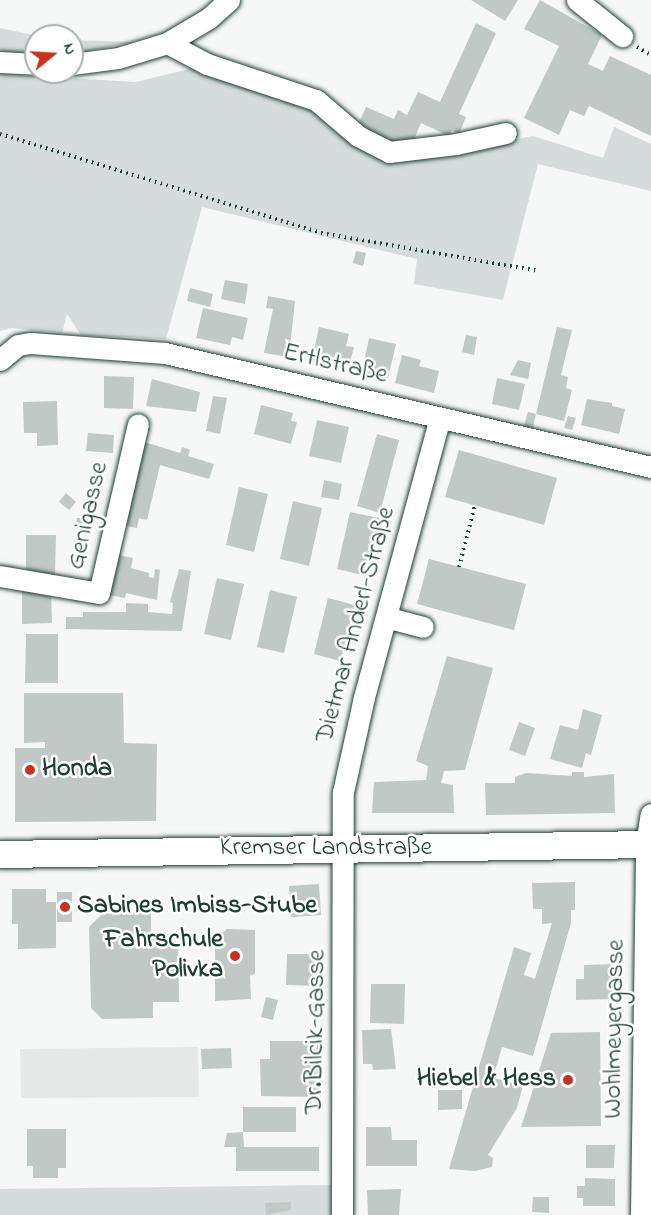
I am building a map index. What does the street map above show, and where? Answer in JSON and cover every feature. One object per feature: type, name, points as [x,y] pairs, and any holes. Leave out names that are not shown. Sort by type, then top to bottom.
[{"type":"main road","name":"Kremser Landstraße","points":[[0,854],[649,844]]},
{"type":"street","points":[[84,62],[118,58],[167,43],[209,18],[229,0]]},
{"type":"street","points":[[577,0],[622,36]]},
{"type":"street","points":[[167,43],[207,64],[316,100],[358,136],[389,152],[506,133]]},
{"type":"street","points":[[0,62],[24,63]]},
{"type":"street","name":"Ertlstraße","points":[[3,357],[18,345],[31,343],[165,353],[651,467]]},
{"type":"street","name":"Dietmar Anderl-Straße","points":[[346,849],[343,792],[386,617],[440,418]]},
{"type":"street","name":"Genigasse","points":[[0,576],[99,593],[138,424]]},
{"type":"street","points":[[386,617],[423,627]]},
{"type":"street","name":"Wohlmeyergasse","points":[[641,1215],[646,1168],[651,814]]},
{"type":"street","name":"Dr.Bilcik-Gasse","points":[[342,1215],[346,849]]},
{"type":"path","points":[[0,134],[321,233],[538,271]]},
{"type":"path","points":[[459,567],[476,505]]},
{"type":"shaded area","points":[[0,28],[24,33],[24,54],[0,52]]},
{"type":"shaded area","points":[[84,40],[135,42],[84,52]]},
{"type":"shaded area","points":[[193,68],[315,106],[410,160],[533,136],[603,158],[614,127],[651,144],[651,191],[538,164],[503,300],[414,284],[417,259],[202,207],[166,339],[81,335],[67,314],[62,333],[12,328],[0,331],[0,74],[24,75],[24,84],[84,84],[84,79],[136,82]]},
{"type":"shaded area","points":[[198,1047],[199,1097],[21,1098],[20,1049]]},
{"type":"shaded area","points":[[331,1185],[331,1215],[0,1215],[0,1189]]},
{"type":"building","points":[[471,0],[518,0],[505,21]]},
{"type":"building","points":[[540,0],[602,35],[588,64],[603,71],[610,56],[651,75],[651,136],[589,106],[584,116],[570,110],[559,135],[524,118],[559,46],[524,29]]},
{"type":"building","points":[[476,23],[496,33],[459,114],[466,117],[459,134],[452,130],[449,136],[421,123],[410,149],[357,127],[366,107],[394,119],[398,110],[407,115],[418,92],[440,102]]},
{"type":"building","points":[[356,251],[366,253],[363,266],[353,263]]},
{"type":"building","points":[[225,280],[248,284],[245,304],[221,299]]},
{"type":"building","points":[[190,288],[213,294],[210,307],[187,301]]},
{"type":"building","points":[[268,296],[295,301],[289,357],[264,353],[273,309],[266,308]]},
{"type":"building","points":[[203,308],[248,318],[243,340],[232,337],[230,345],[196,338]]},
{"type":"building","points":[[319,327],[349,334],[346,346],[354,347],[349,366],[338,363],[337,371],[311,364]]},
{"type":"building","points":[[557,327],[572,330],[561,375],[568,377],[566,388],[572,390],[564,421],[536,414]]},
{"type":"building","points":[[466,335],[477,337],[474,355],[462,352]]},
{"type":"building","points":[[369,338],[396,344],[387,382],[361,376]]},
{"type":"building","points":[[402,355],[421,360],[419,366],[439,371],[434,393],[395,383]]},
{"type":"building","points":[[518,360],[531,363],[528,379],[510,375]]},
{"type":"building","points":[[104,376],[134,377],[133,409],[104,408]]},
{"type":"building","points":[[497,378],[525,384],[519,410],[492,404]]},
{"type":"building","points":[[152,379],[200,392],[196,412],[146,406]]},
{"type":"building","points":[[213,396],[227,398],[220,434],[206,431]]},
{"type":"building","points":[[587,399],[612,403],[612,406],[625,409],[619,434],[581,425]]},
{"type":"building","points":[[57,401],[58,445],[37,446],[37,433],[24,433],[23,402]]},
{"type":"building","points":[[261,405],[293,413],[291,421],[297,422],[291,444],[254,434]]},
{"type":"building","points":[[528,412],[536,414],[533,428],[524,426]]},
{"type":"building","points":[[568,416],[576,418],[572,430],[564,428]]},
{"type":"building","points":[[317,420],[349,427],[341,463],[309,456]]},
{"type":"building","points":[[88,433],[114,435],[113,453],[86,451]]},
{"type":"building","points":[[377,434],[399,440],[380,513],[357,506]]},
{"type":"building","points":[[138,440],[180,453],[182,447],[190,450],[188,456],[214,464],[209,479],[160,465],[147,520],[139,518],[137,528],[123,525]]},
{"type":"building","points":[[459,450],[557,478],[544,525],[445,497]]},
{"type":"building","points":[[324,480],[342,484],[339,500],[321,497]]},
{"type":"building","points":[[239,487],[268,494],[254,552],[226,545]]},
{"type":"building","points":[[66,493],[76,502],[69,510],[59,502]]},
{"type":"building","points":[[293,501],[322,508],[309,566],[280,559]]},
{"type":"building","points":[[350,512],[379,518],[366,576],[337,569]]},
{"type":"building","points":[[77,518],[88,518],[87,528],[76,527]]},
{"type":"building","points":[[26,535],[56,535],[55,575],[26,574]]},
{"type":"building","points":[[114,554],[133,558],[131,568],[149,573],[149,577],[154,578],[155,569],[160,570],[157,600],[126,593],[125,598],[105,594]]},
{"type":"building","points":[[429,559],[526,584],[514,630],[417,604]]},
{"type":"building","points":[[179,569],[191,571],[182,631],[66,629],[66,617],[83,617],[83,612],[126,612],[126,603],[148,604],[148,612],[172,614],[173,603],[170,602]]},
{"type":"building","points":[[217,578],[244,584],[231,640],[204,634]]},
{"type":"building","points":[[270,590],[297,597],[284,653],[257,647]]},
{"type":"building","points":[[22,591],[51,591],[52,623],[22,624]]},
{"type":"building","points":[[328,598],[355,605],[340,661],[314,654]]},
{"type":"building","points":[[26,634],[58,634],[58,683],[25,683]]},
{"type":"building","points":[[447,656],[493,668],[465,770],[444,771],[441,783],[453,785],[454,813],[372,813],[374,782],[426,780],[428,766],[416,761]]},
{"type":"building","points":[[24,693],[123,693],[124,743],[157,744],[156,821],[15,822],[15,748],[45,748],[45,742],[24,743]]},
{"type":"building","points":[[583,709],[602,715],[591,755],[586,753],[582,768],[550,759],[560,725],[578,730]]},
{"type":"building","points":[[519,722],[535,728],[525,756],[509,750]]},
{"type":"building","points":[[572,772],[584,772],[584,777],[614,774],[615,813],[486,815],[485,783],[515,783],[515,777],[526,773],[572,776]]},
{"type":"building","points":[[575,882],[575,910],[571,910],[571,923],[533,1056],[502,1047],[493,1078],[523,1085],[517,1108],[488,1155],[493,1158],[492,1167],[475,1171],[449,1169],[514,947],[531,953],[524,975],[535,979],[552,923],[542,924],[542,909],[533,909],[532,883]]},
{"type":"building","points":[[319,884],[321,915],[291,917],[289,886]]},
{"type":"building","points":[[12,889],[46,889],[46,902],[56,902],[56,948],[18,949],[18,924],[12,924]]},
{"type":"building","name":"Sabines Imbiss-Stube","points":[[57,892],[72,892],[72,922],[57,922]]},
{"type":"building","points":[[103,913],[151,913],[151,934],[178,934],[179,1002],[153,1002],[153,1018],[102,1019],[91,1008],[89,927]]},
{"type":"building","name":"Fahrschule Polivka","points":[[227,929],[255,930],[255,974],[250,975],[251,999],[215,1001],[215,938]]},
{"type":"building","points":[[287,954],[316,954],[316,986],[286,985]]},
{"type":"building","points":[[614,964],[614,999],[576,1000],[576,979],[584,979],[584,965]]},
{"type":"building","points":[[371,984],[405,984],[404,1024],[370,1023]]},
{"type":"building","points":[[266,997],[278,1000],[273,1020],[261,1017]]},
{"type":"building","points":[[391,1029],[396,1069],[373,1070],[372,1064],[363,1064],[362,1030]]},
{"type":"building","name":"Hiebel & Hess","points":[[600,1032],[601,1126],[521,1127],[551,1033]]},
{"type":"building","points":[[270,1041],[320,1041],[319,1097],[261,1096],[260,1059],[270,1059]]},
{"type":"building","points":[[231,1048],[232,1068],[202,1069],[201,1049]]},
{"type":"building","points":[[438,1090],[462,1090],[462,1109],[438,1110]]},
{"type":"building","points":[[243,1107],[296,1107],[296,1132],[243,1132]]},
{"type":"building","points":[[366,1127],[391,1127],[392,1140],[417,1140],[417,1166],[366,1166]]},
{"type":"building","points":[[27,1129],[66,1129],[66,1168],[58,1168],[58,1178],[33,1178],[33,1166],[27,1166]]},
{"type":"building","points":[[243,1132],[244,1147],[319,1147],[319,1171],[236,1171],[236,1147],[224,1147],[227,1133]]},
{"type":"building","points":[[586,1145],[615,1145],[614,1168],[586,1168]]},
{"type":"building","points":[[585,1178],[615,1179],[615,1206],[583,1206],[583,1198],[577,1198],[577,1186],[585,1186]]},
{"type":"building","points":[[401,1189],[399,1215],[368,1215],[367,1190]]},
{"type":"building","points":[[533,1197],[549,1197],[549,1213],[532,1212]]},
{"type":"building","points":[[291,1202],[291,1210],[266,1215],[265,1203]]},
{"type":"place","name":"Honda","points":[[30,770]]},
{"type":"place","name":"Sabines Imbiss-Stube","points":[[65,907]]},
{"type":"place","name":"Fahrschule Polivka","points":[[235,956]]},
{"type":"place","name":"Hiebel & Hess","points":[[568,1080]]}]
